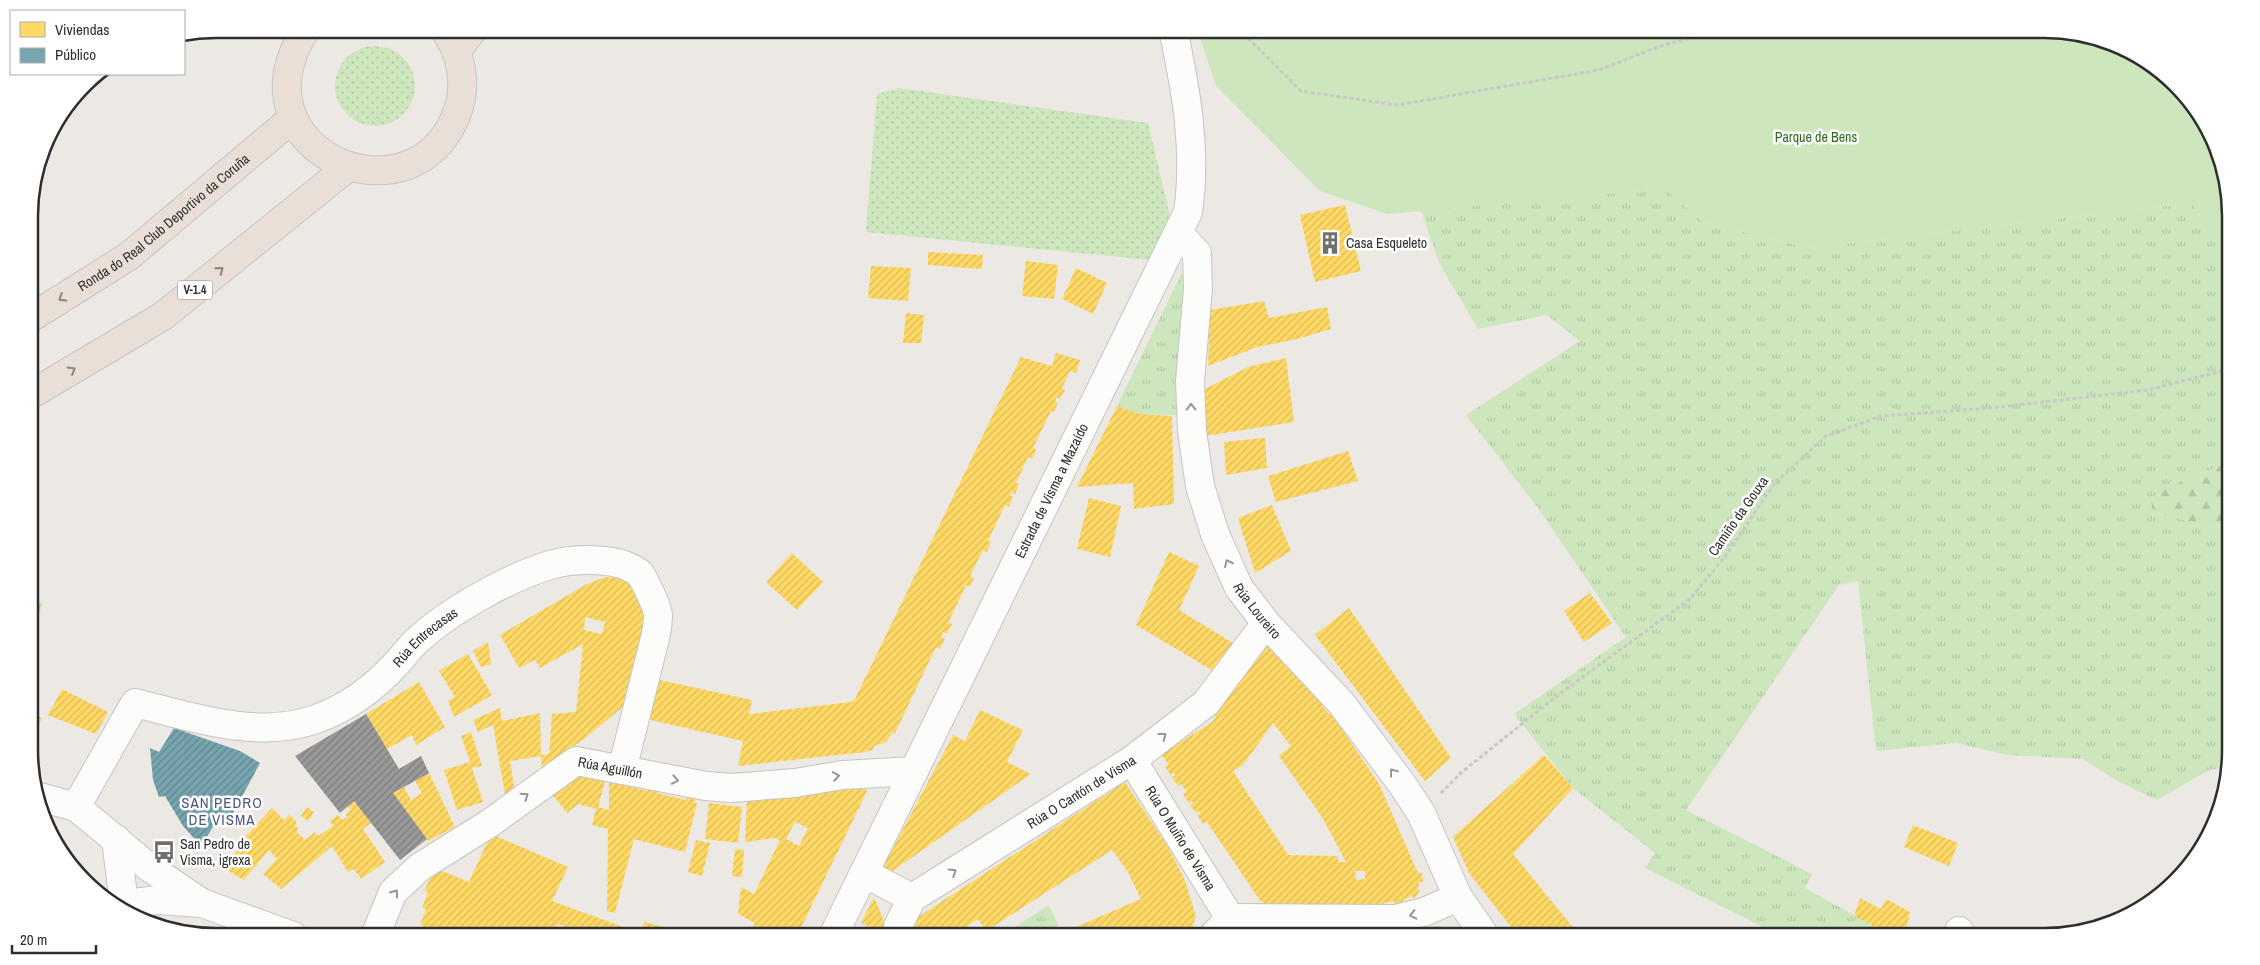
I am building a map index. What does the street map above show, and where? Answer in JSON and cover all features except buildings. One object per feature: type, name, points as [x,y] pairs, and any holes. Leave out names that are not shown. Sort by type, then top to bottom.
[{"type":"highway","points":[[300,38],[294,46],[287,70],[287,94],[293,118],[313,145],[325,156],[348,167],[374,172],[399,168],[423,157],[442,140],[455,120],[462,98],[462,74],[450,40]]},
{"type":"highway","name":"Ronda do Real Club Deportivo da Coruña","points":[[38,312],[129,256],[293,118]]},
{"type":"highway","name":"V-1.4","points":[[38,390],[163,316],[348,167]]},
{"type":"street","name":"Estrada de Visma a Mazaído","points":[[837,928],[1188,212],[1191,177],[1187,96],[1175,38]]},
{"type":"street","name":"Rúa Loureiro","points":[[1178,234],[1197,253],[1198,289],[1190,381],[1192,431],[1200,486],[1215,534],[1239,588],[1266,623],[1341,703],[1421,813],[1458,897],[1479,928]]},
{"type":"street","name":"Rúa Entrecasas","points":[[76,807],[134,703],[221,724],[254,726],[294,725],[316,719],[336,710],[374,687],[418,639],[464,606],[507,583],[550,565],[606,560],[624,564],[640,573],[658,614],[656,634],[622,770]]},
{"type":"street","name":"Rúa O Cantón de Visma","points":[[912,898],[1132,760],[1206,702],[1266,623]]},
{"type":"street","name":"Rúa O Muíño de Visma","points":[[1132,760],[1221,927],[1396,918],[1424,912],[1458,897]]},
{"type":"street","name":"Rúa Aguillón","points":[[378,928],[393,892],[420,867],[490,823],[576,761],[706,786],[731,788],[795,783],[843,774],[914,771]]},
{"type":"street","points":[[45,798],[76,807],[150,868],[202,904]]},
{"type":"street","points":[[116,839],[122,901]]},
{"type":"street","points":[[864,873],[912,898],[898,926],[899,928]]},
{"type":"street","points":[[128,905],[159,900],[202,904],[270,928]]},
{"type":"path","points":[[1248,38],[1301,91],[1397,105],[1599,70],[1663,45],[1693,38]]},
{"type":"path","name":"Camiño da Gouxa","points":[[1421,813],[1462,772],[1558,695],[1690,599],[1724,558],[1775,482],[1826,436],[1881,416],[1991,408],[2147,390],[2222,371]]},
{"type":"green space","name":"Parque de Bens","points":[[1200,38],[2068,39],[2102,47],[2134,61],[2153,74],[2186,107],[2209,147],[2216,169],[2221,192],[2222,240],[2191,203],[1809,248],[1703,222],[1665,189],[1387,214],[1320,191],[1216,86]]},
{"type":"green space","points":[[375,46],[390,49],[403,58],[412,71],[415,86],[412,101],[403,114],[390,123],[375,126],[360,123],[347,114],[338,101],[335,86],[338,71],[347,58],[360,49]]},
{"type":"green space","points":[[899,88],[1148,123],[1170,216],[1151,260],[866,232],[877,94]]},
{"type":"green space","points":[[1665,189],[1703,222],[1809,248],[2191,203],[2222,240],[2222,466],[2183,480],[2151,498],[2152,512],[2216,528],[2222,528],[2221,768],[2209,770],[2157,800],[2117,781],[2083,759],[2007,755],[1957,743],[1876,751],[1858,581],[1839,585],[1686,810],[1812,874],[1805,888],[1872,925],[1872,928],[1765,928],[1645,868],[1655,853],[1573,788],[1514,714],[1626,637],[1538,508],[1466,415],[1580,341],[1547,315],[1478,329],[1439,263],[1421,210]]},
{"type":"green space","points":[[1187,262],[1185,415],[1140,414],[1117,406]]},
{"type":"green space","points":[[2222,466],[2222,528],[2216,528],[2152,512],[2151,498],[2183,480]]},
{"type":"green space","points":[[38,602],[43,603],[38,616]]},
{"type":"green space","points":[[1049,905],[1059,928],[1013,928]]},
{"type":"place","name":"Casa Esqueleto","points":[[1330,243]]},
{"type":"place","name":"San Pedro de Visma, igrexa","points":[[164,852]]},
{"type":"district","name":"SAN PEDRO DE VISMA","points":[[222,810]]}]
